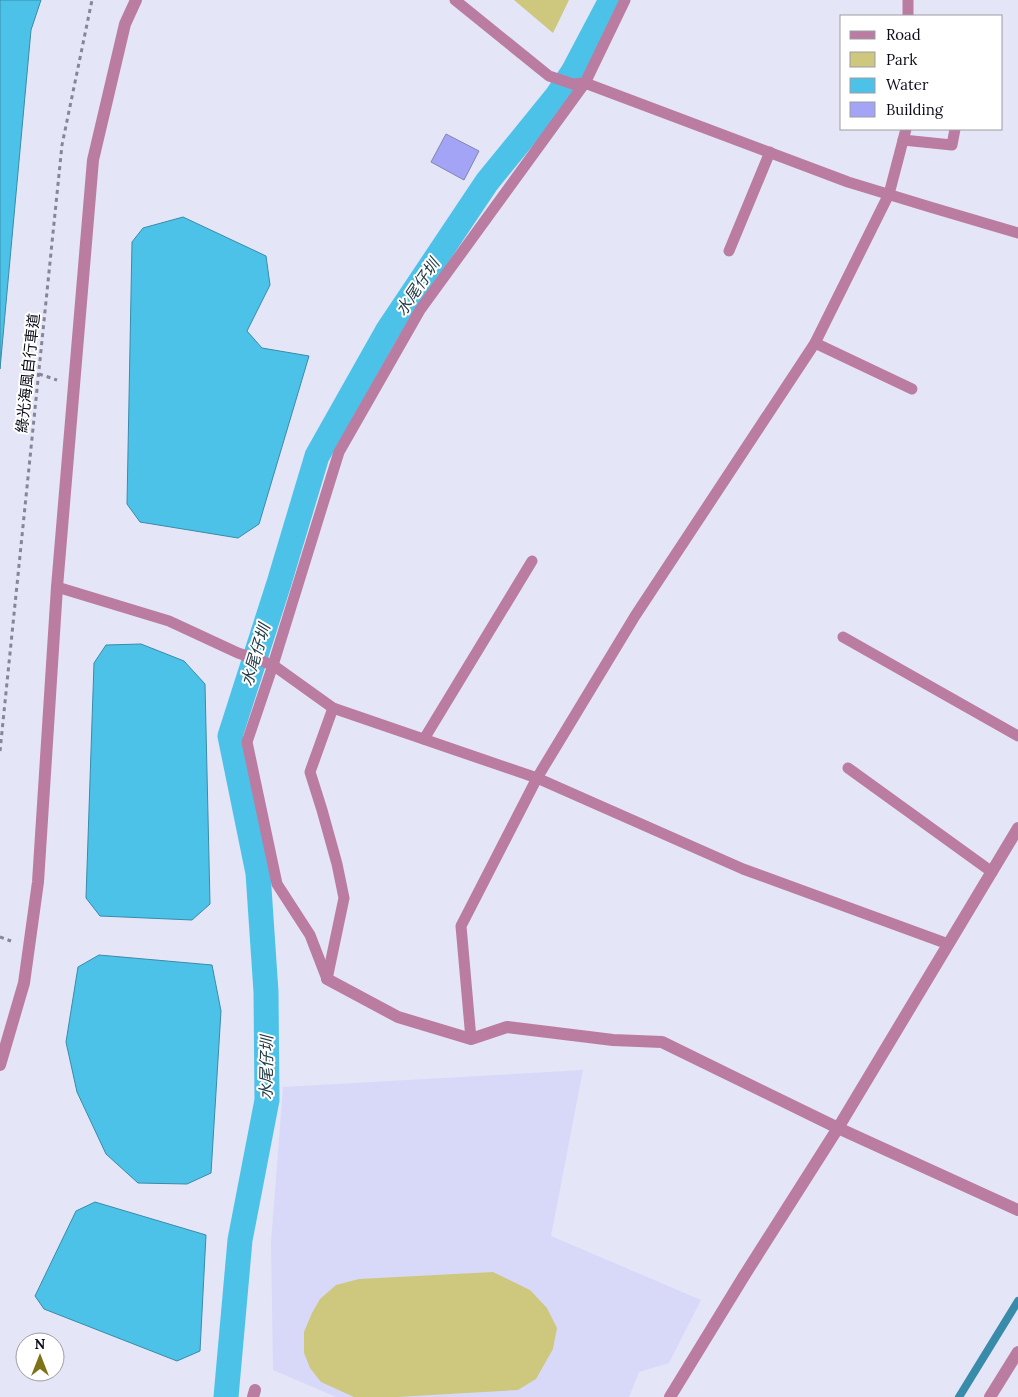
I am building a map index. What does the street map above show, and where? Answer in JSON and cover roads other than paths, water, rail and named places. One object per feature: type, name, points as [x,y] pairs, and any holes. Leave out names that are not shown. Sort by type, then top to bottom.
[{"type":"street","points":[[0,1065],[24,982],[38,882],[58,587],[93,160],[125,24],[136,0]]},
{"type":"street","points":[[670,1397],[838,1128],[1018,828]]},
{"type":"street","points":[[327,978],[398,1017],[471,1039],[507,1027],[613,1040],[662,1042],[838,1128],[1018,1210]]},
{"type":"street","points":[[990,1397],[1018,1352]]},
{"type":"lane","points":[[454,0],[549,76],[573,84],[585,82],[848,182],[1018,232]]},
{"type":"lane","points":[[327,978],[310,935],[277,884],[247,742],[339,452],[420,310],[585,82],[625,0]]},
{"type":"lane","points":[[908,0],[908,15]]},
{"type":"lane","points":[[471,1039],[461,926],[538,778],[635,616],[814,343],[888,194],[905,134],[952,145],[955,130]]},
{"type":"lane","points":[[730,251],[770,152]]},
{"type":"lane","points":[[814,343],[912,389]]},
{"type":"lane","points":[[424,739],[532,561]]},
{"type":"lane","points":[[58,587],[169,620],[238,653],[273,665],[333,708],[538,778],[743,869],[948,944]]},
{"type":"lane","points":[[843,637],[1018,736]]},
{"type":"lane","points":[[327,978],[344,898],[337,864],[310,772],[333,708]]},
{"type":"lane","points":[[848,768],[992,872]]},
{"type":"water","points":[[0,0],[41,0],[31,30],[0,369]]},
{"type":"water","points":[[183,217],[266,256],[270,285],[247,331],[262,348],[309,356],[259,524],[238,538],[140,522],[127,504],[132,242],[143,228]]},
{"type":"water","points":[[141,644],[184,661],[205,684],[210,904],[192,920],[100,916],[86,898],[94,663],[106,645]]},
{"type":"water","points":[[99,955],[212,965],[221,1011],[211,1173],[187,1184],[138,1183],[106,1154],[77,1092],[66,1042],[78,967]]},
{"type":"water","points":[[95,1202],[206,1235],[200,1351],[177,1361],[44,1309],[35,1296],[76,1211]]},
{"type":"waterway","name":"水尾仔圳","points":[[226,1397],[240,1240],[267,1100],[266,992],[258,873],[230,736],[317,456],[388,330],[487,182],[557,96],[573,72],[611,0]]},
{"type":"waterway","points":[[959,1397],[1018,1301]]}]
